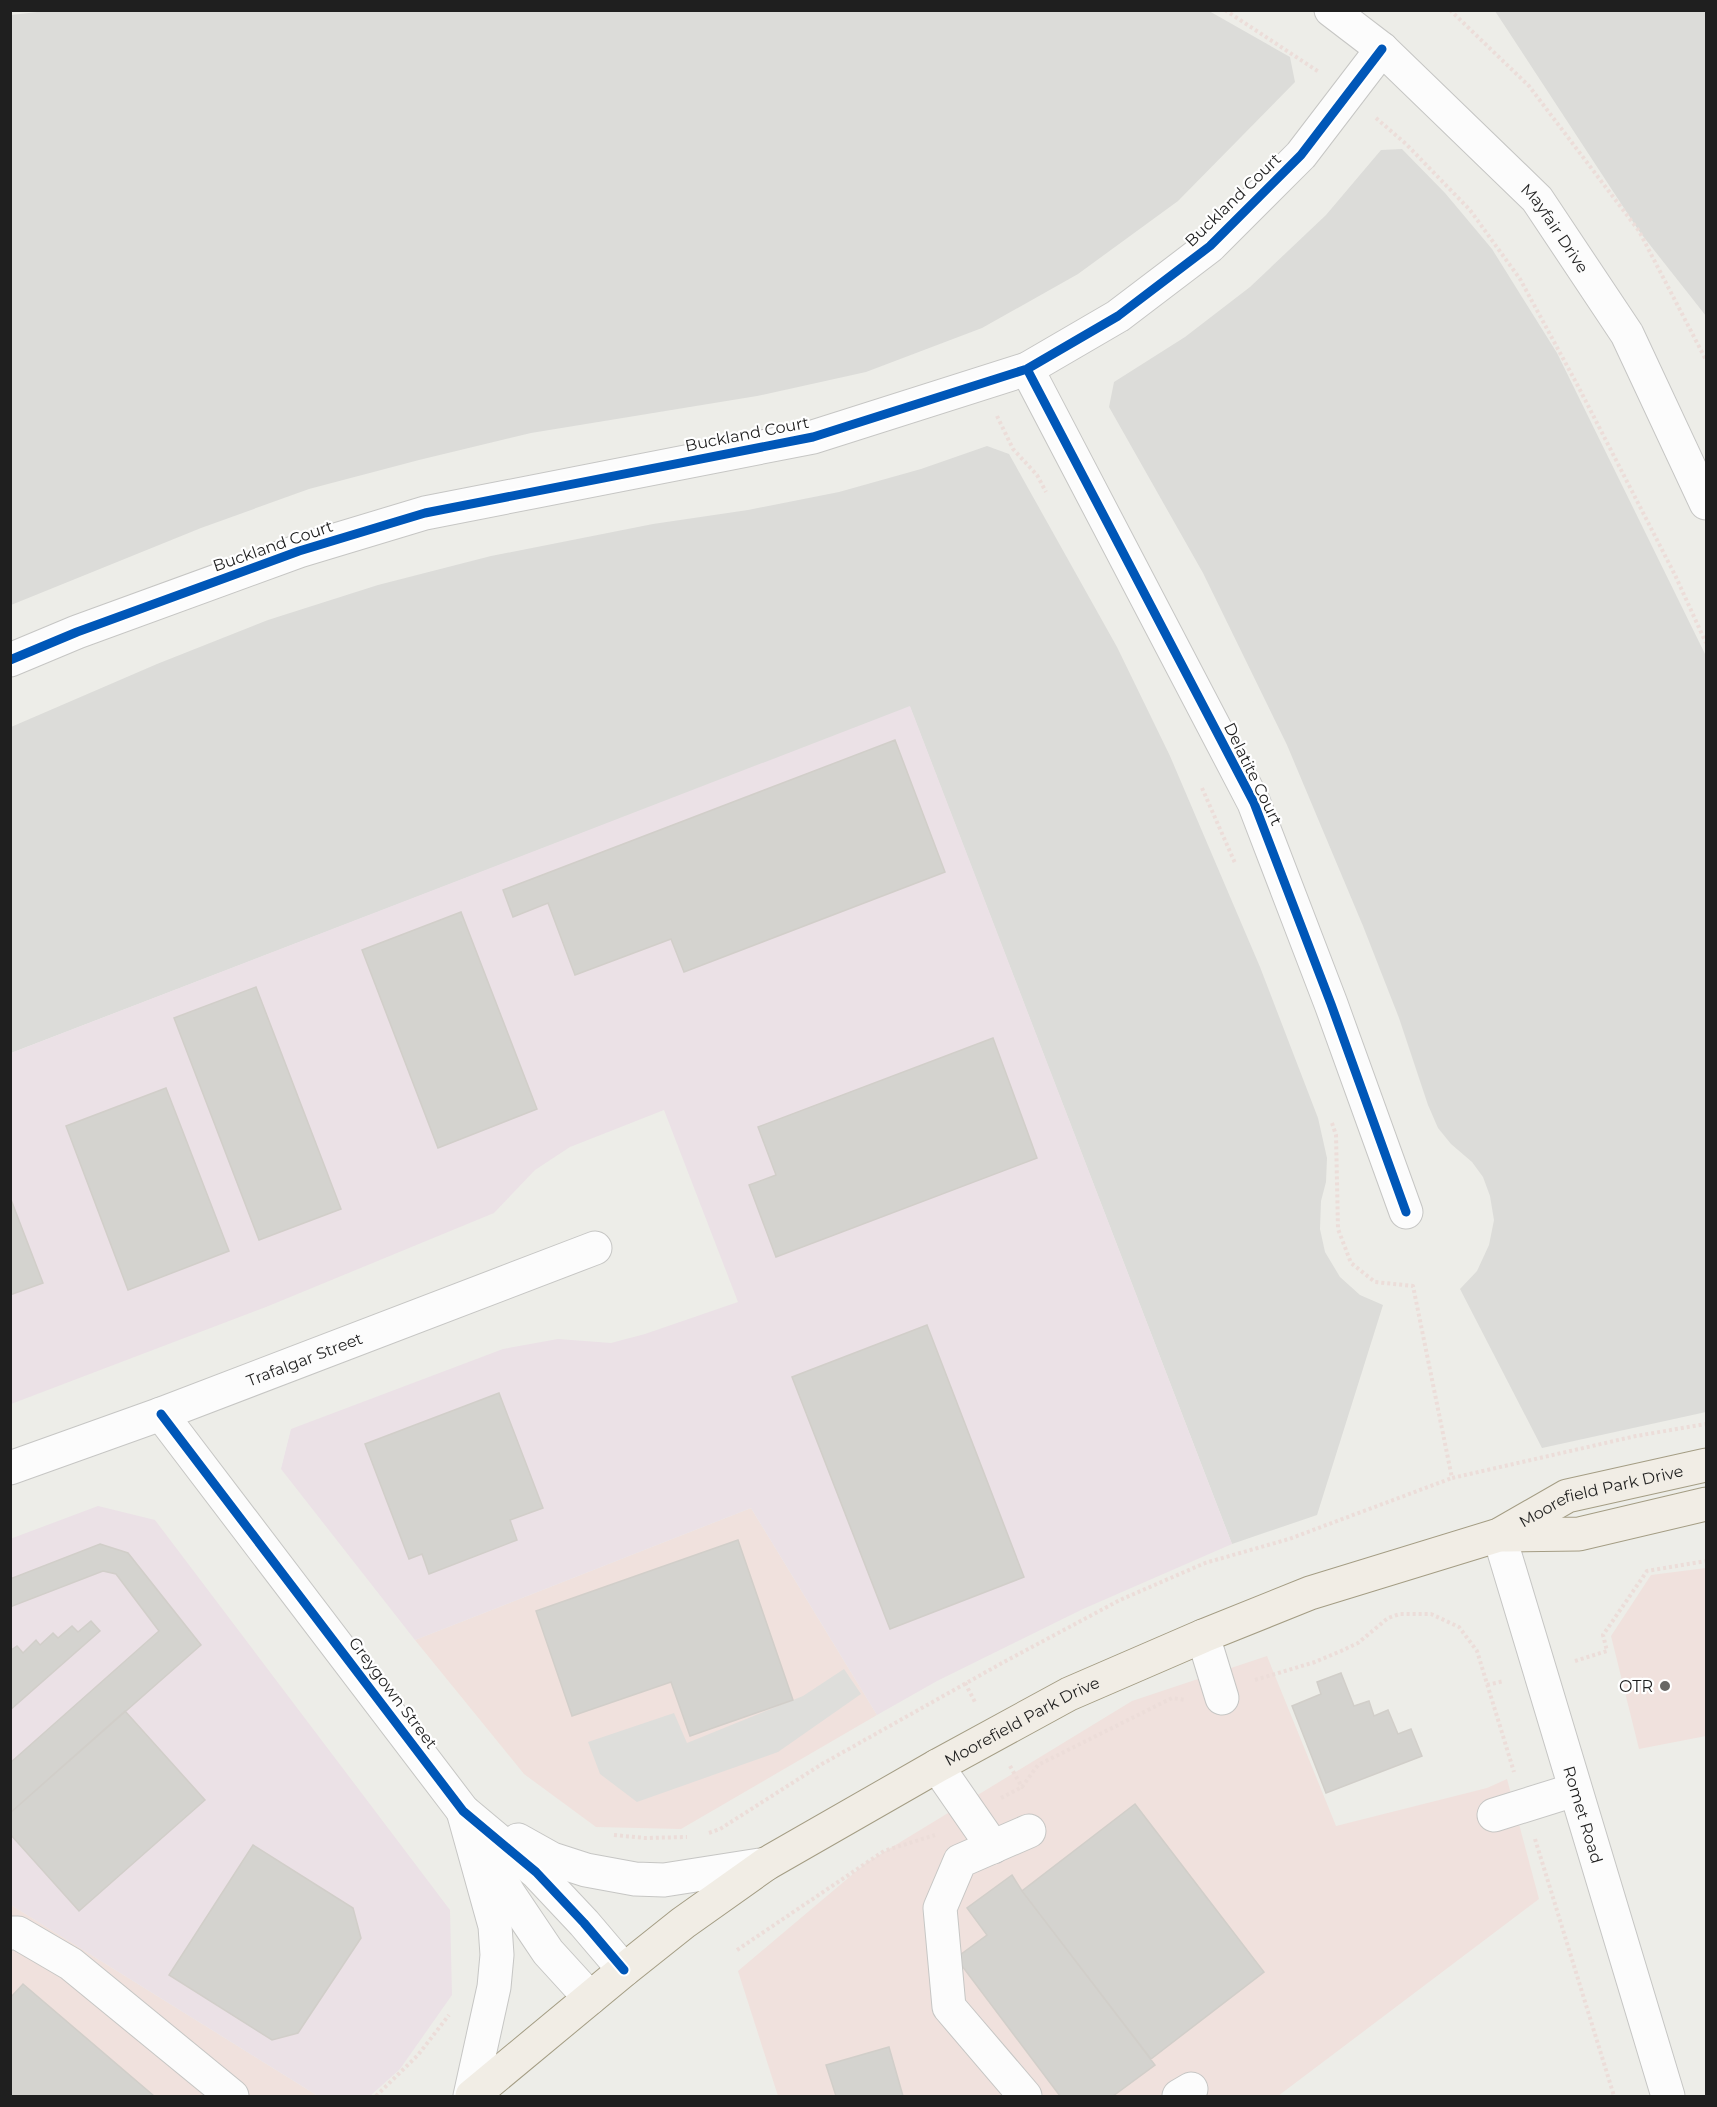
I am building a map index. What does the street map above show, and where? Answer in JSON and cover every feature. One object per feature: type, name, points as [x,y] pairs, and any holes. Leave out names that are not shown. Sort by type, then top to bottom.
[{"type":"main road","name":"Moorefield Park Drive","points":[[471,2097],[683,1923],[766,1864],[1069,1694],[1310,1593],[1499,1535],[1567,1496],[1707,1465]]},
{"type":"main road","name":"Moorefield Park Drive","points":[[1499,1535],[1579,1534],[1707,1504]]},
{"type":"street","name":"Mayfair Drive","points":[[1331,10],[1382,49],[1537,199],[1627,334],[1707,503]]},
{"type":"street","name":"Buckland Court","points":[[10,660],[77,632],[299,551],[425,513],[813,437],[1027,369],[1118,316],[1210,246],[1301,155],[1382,49]]},
{"type":"street","name":"Delatite Court","points":[[1027,369],[1254,803],[1335,1015],[1406,1212]]},
{"type":"street","name":"Trafalgar Street","points":[[10,1468],[161,1414],[595,1248]]},
{"type":"street","name":"Greygown Street","points":[[161,1414],[463,1811],[536,1872],[624,1970]]},
{"type":"street","name":"Romet Road","points":[[1499,1535],[1668,2097]]},
{"type":"street","points":[[1203,1636],[1221,1694]]},
{"type":"street","points":[[937,1766],[993,1847]]},
{"type":"street","points":[[1509,1811],[1574,1790]]},
{"type":"street","name":"Greygown Street","points":[[463,1811],[552,1859],[586,1870],[635,1879],[664,1880],[766,1864]]},
{"type":"street","name":"Greygown Street","points":[[463,1811],[495,1926],[497,1955],[494,1987],[471,2097]]},
{"type":"street","points":[[463,1811],[509,1894],[548,1952],[590,1998]]},
{"type":"street","points":[[1025,2097],[949,2007],[940,1908],[960,1861],[1029,1831]]},
{"type":"street","points":[[10,1933],[18,1933],[71,1964],[232,2097]]},
{"type":"path","points":[[1225,10],[1327,78],[1347,94],[1406,144],[1470,210],[1520,279],[1675,574],[1707,643]]},
{"type":"path","points":[[1450,10],[1529,86],[1639,231],[1707,360]]},
{"type":"path","points":[[701,1836],[720,1829],[822,1764],[965,1683],[1120,1600],[1205,1563],[1289,1539],[1452,1478]]},
{"type":"path","points":[[1487,1685],[1607,1651],[1603,1635],[1647,1571],[1707,1561]]},
{"type":"path","points":[[737,1950],[884,1851],[921,1838],[949,1832],[971,1815],[1022,1787],[1038,1765],[1172,1698],[1196,1700],[1221,1694],[1315,1662],[1358,1643],[1388,1618],[1400,1614],[1431,1614],[1459,1627],[1477,1651],[1487,1685],[1509,1811],[1614,2097]]},
{"type":"path","points":[[965,1683],[1022,1787]]},
{"type":"path","points":[[604,1834],[645,1838],[690,1837]]},
{"type":"path","points":[[376,2097],[418,2055],[455,2008]]},
{"type":"shaded area","points":[[46,11],[1209,11],[1290,57],[1295,82],[1178,201],[1078,274],[982,328],[866,372],[757,396],[531,433],[309,489],[201,528],[11,605],[11,15]]},
{"type":"shaded area","points":[[1495,11],[1706,11],[1706,316],[1639,231]]},
{"type":"shaded area","points":[[1402,149],[1445,193],[1492,249],[1557,353],[1706,656],[1706,1412],[1542,1448],[1460,1289],[1477,1271],[1489,1245],[1494,1220],[1490,1196],[1483,1177],[1472,1162],[1451,1144],[1438,1128],[1363,926],[1287,745],[1203,573],[1109,407],[1114,382],[1185,337],[1250,287],[1326,215],[1381,150]]},
{"type":"shaded area","points":[[987,446],[1009,454],[1117,647],[1170,756],[1260,967],[1318,1118],[1327,1158],[1320,1229],[1325,1252],[1340,1277],[1360,1295],[1383,1305],[1317,1515],[1232,1544],[910,707],[11,1053],[11,727],[157,664],[268,620],[378,585],[491,556],[653,524],[748,510],[839,492],[921,469]]},
{"type":"shaded area","points":[[910,706],[1232,1544],[1083,1609],[937,1681],[877,1715],[751,1508],[415,1640],[281,1469],[291,1429],[503,1349],[558,1339],[611,1343],[645,1334],[738,1302],[664,1110],[570,1147],[535,1170],[494,1213],[266,1307],[11,1404],[11,1053]]},
{"type":"shaded area","points":[[98,1506],[155,1520],[450,1910],[452,1995],[400,2069],[370,2096],[318,2096],[11,1905],[10,1539]]},
{"type":"shaded area","points":[[751,1508],[877,1715],[681,1829],[596,1827],[524,1774],[415,1640]]},
{"type":"shaded area","name":"OTR","points":[[1706,1568],[1706,1736],[1639,1749],[1611,1636],[1651,1575]]},
{"type":"shaded area","points":[[1267,1656],[1336,1826],[1487,1788],[1507,1779],[1539,1899],[1278,2096],[778,2096],[738,1971],[866,1863],[1132,1701]]},
{"type":"shaded area","points":[[844,1669],[861,1694],[778,1752],[637,1802],[600,1774],[588,1742],[674,1713],[687,1743],[803,1696]]},
{"type":"shaded area","points":[[11,1905],[318,2096],[11,2096]]},
{"type":"building","points":[[895,740],[945,872],[684,972],[671,939],[575,975],[548,903],[513,917],[503,890]]},
{"type":"building","points":[[461,912],[537,1109],[438,1148],[362,950]]},
{"type":"building","points":[[256,987],[341,1209],[259,1240],[174,1018]]},
{"type":"building","points":[[993,1038],[1037,1158],[776,1257],[749,1185],[776,1175],[758,1127]]},
{"type":"building","points":[[166,1088],[229,1251],[128,1290],[66,1126]]},
{"type":"building","points":[[10,1197],[43,1283],[10,1295]]},
{"type":"building","points":[[927,1325],[1024,1577],[890,1629],[792,1377]]},
{"type":"building","points":[[499,1393],[543,1508],[510,1520],[517,1540],[429,1574],[422,1554],[409,1559],[365,1444]]},
{"type":"building","points":[[738,1540],[793,1700],[690,1736],[671,1682],[572,1716],[536,1611]]},
{"type":"building","points":[[100,1544],[128,1553],[201,1645],[10,1813],[10,1763],[159,1631],[116,1574],[103,1571],[10,1607],[10,1579]]},
{"type":"building","points":[[91,1621],[100,1631],[10,1710],[10,1651],[17,1646],[23,1653],[36,1640],[40,1645],[53,1633],[58,1638],[72,1626],[78,1632]]},
{"type":"building","points":[[1341,1673],[1354,1706],[1369,1701],[1374,1716],[1388,1710],[1398,1734],[1411,1729],[1422,1756],[1326,1793],[1292,1706],[1321,1694],[1317,1682]]},
{"type":"building","points":[[125,1711],[205,1800],[79,1911],[10,1834],[10,1813]]},
{"type":"building","points":[[1135,1804],[1264,1972],[1151,2059],[1022,1891]]},
{"type":"building","points":[[253,1845],[353,1908],[361,1938],[298,2033],[272,2040],[169,1975]]},
{"type":"building","points":[[1012,1875],[1155,2065],[1113,2096],[1060,2096],[956,1958],[987,1935],[967,1908]]},
{"type":"building","points":[[23,1984],[154,2096],[10,2096],[10,1998]]},
{"type":"building","points":[[889,2047],[903,2096],[836,2096],[826,2065]]},
{"type":"cycle path","points":[[10,660],[77,632],[299,551],[425,513],[813,437],[1027,369],[1118,316],[1210,246],[1301,155],[1382,49]]},
{"type":"cycle path","points":[[1027,369],[1254,803],[1331,1004],[1406,1212]]},
{"type":"cycle path","points":[[161,1414],[463,1811],[536,1872],[624,1970]]},
{"type":"place","name":"OTR","points":[[1665,1686]]}]
